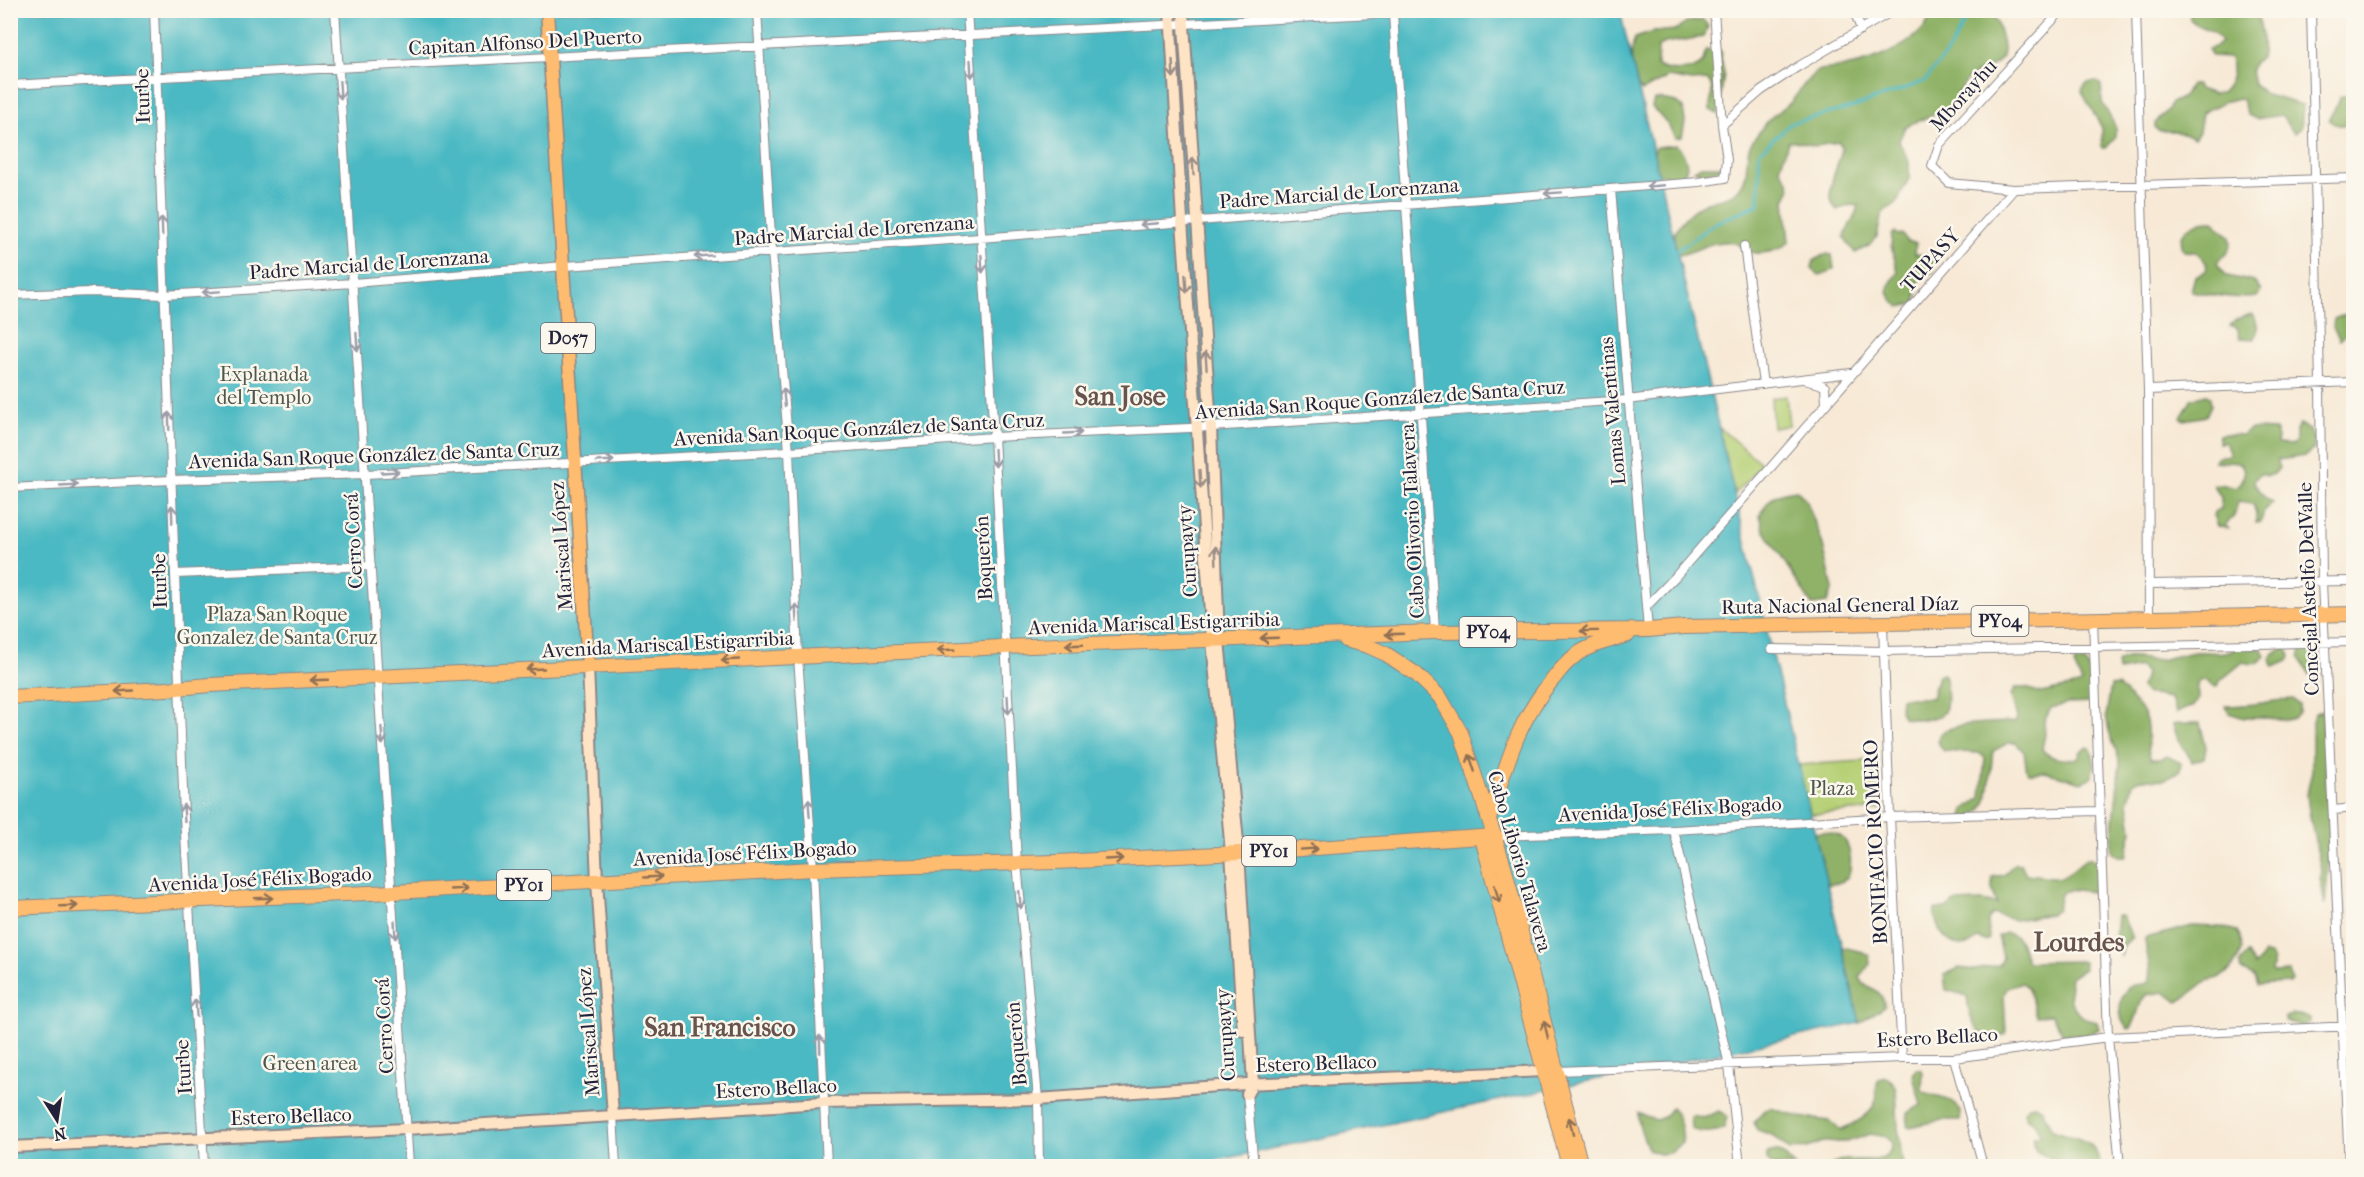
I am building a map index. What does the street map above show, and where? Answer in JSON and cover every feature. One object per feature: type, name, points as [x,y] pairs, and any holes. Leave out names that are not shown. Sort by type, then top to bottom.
[{"type":"highway","name":"Ruta Nacional General Díaz","points":[[1328,637],[1435,632],[1648,630],[1685,627],[2354,614]]},
{"type":"highway","points":[[1489,837],[1489,819],[1515,741],[1528,712],[1540,694],[1576,655],[1602,642],[1648,630]]},
{"type":"highway","name":"Avenida Mariscal Estigarribia","points":[[10,697],[1004,647],[1328,637]]},
{"type":"highway","name":"Cabo Liborio Talavera","points":[[1328,637],[1350,640],[1386,654],[1416,674],[1440,697],[1461,733],[1489,819]]},
{"type":"highway","name":"Cabo Liborio Talavera","points":[[1489,837],[1550,1071],[1581,1167]]},
{"type":"highway","name":"Avenida José Félix Bogado","points":[[10,908],[393,892],[813,869],[1056,862],[1489,837]]},
{"type":"highway","name":"Cabo Liborio Talavera","points":[[1550,1071],[1569,1167]]},
{"type":"main road","name":"Mariscal López","points":[[547,10],[588,667]]},
{"type":"street","name":"Iturbe","points":[[154,10],[179,687],[204,1167]]},
{"type":"street","name":"Cerro Corá","points":[[335,10],[409,1167]]},
{"type":"street","points":[[757,10],[772,252],[789,451],[798,657],[813,869],[822,1103],[827,1167]]},
{"type":"street","name":"Boquerón","points":[[967,10],[994,437],[1017,862],[1037,1101],[1039,1167]]},
{"type":"street","name":"Curupayty","points":[[1170,10],[1197,428],[1235,853],[1249,1087]]},
{"type":"street","name":"Curupayty","points":[[1183,10],[1211,427],[1216,640]]},
{"type":"street","points":[[1714,10],[1722,125]]},
{"type":"street","points":[[1854,10],[1862,30]]},
{"type":"street","points":[[1722,125],[1770,85],[1894,10]]},
{"type":"street","name":"Mborayhu","points":[[2014,189],[1949,183],[1932,166],[1939,145],[2062,10]]},
{"type":"street","points":[[2136,10],[2148,390],[2149,618]]},
{"type":"street","name":"Concejal Astelfo DelValle","points":[[2311,10],[2323,614],[2349,1167]]},
{"type":"street","name":"Capitan Alfonso Del Puerto","points":[[10,85],[1393,13]]},
{"type":"street","name":"Cabo Olivorio Talavera","points":[[1393,13],[1405,204],[1422,412],[1435,632]]},
{"type":"street","name":"Padre Marcial de Lorenzana","points":[[10,295],[92,292],[164,295],[353,283],[564,266],[980,238],[1699,182],[1725,178],[1727,160],[1722,125]]},
{"type":"street","points":[[2014,189],[2354,178]]},
{"type":"street","name":"Lomas Valentinas","points":[[1611,189],[1648,630]]},
{"type":"street","name":"TUPASY","points":[[1646,608],[2014,189]]},
{"type":"street","points":[[1744,246],[1763,384]]},
{"type":"street","name":"Avenida San Roque González de Santa Cruz","points":[[10,488],[366,474],[789,451],[994,437],[1197,428],[1627,400],[1851,373]]},
{"type":"street","points":[[1801,379],[1825,387],[1826,403]]},
{"type":"street","points":[[2148,390],[2354,382]]},
{"type":"street","points":[[175,574],[371,566]]},
{"type":"street","points":[[2148,584],[2354,581]]},
{"type":"street","points":[[2093,619],[2098,811],[2108,1037],[2120,1167]]},
{"type":"street","name":"BONIFACIO ROMERO","points":[[1883,624],[1902,1058]]},
{"type":"street","points":[[1772,649],[1883,651],[2354,642]]},
{"type":"street","name":"Mariscal López","points":[[588,667],[597,880],[613,1116]]},
{"type":"street","points":[[2334,810],[2354,808]]},
{"type":"street","name":"Avenida José Félix Bogado","points":[[1489,837],[1674,830],[1890,817],[2098,811]]},
{"type":"street","points":[[1674,830],[1729,1065],[1740,1167]]},
{"type":"street","name":"Estero Bellaco","points":[[10,1147],[406,1129],[822,1103],[1037,1101],[1550,1071],[1954,1058],[2108,1037],[2354,1026]]},
{"type":"street","points":[[1954,1058],[1983,1167]]},
{"type":"street","points":[[1249,1087],[1254,1167]]},
{"type":"street","points":[[613,1116],[616,1167]]},
{"type":"green space","points":[[1933,11],[2000,11],[1993,15],[2002,41],[2002,57],[1994,65],[1969,78],[1947,108],[1905,127],[1899,141],[1909,162],[1909,178],[1896,204],[1884,211],[1877,237],[1869,246],[1855,253],[1844,237],[1859,206],[1850,205],[1837,210],[1832,204],[1832,180],[1842,148],[1839,142],[1816,146],[1795,141],[1788,142],[1780,169],[1789,182],[1790,190],[1785,200],[1789,242],[1775,250],[1763,253],[1751,252],[1732,242],[1722,242],[1676,255],[1673,237],[1682,221],[1702,204],[1727,197],[1737,191],[1746,175],[1749,148],[1752,143],[1769,119],[1791,102],[1810,77],[1821,70],[1857,64],[1897,49],[1919,32],[1928,22]]},
{"type":"green space","points":[[2254,11],[2261,27],[2262,47],[2261,58],[2254,62],[2251,70],[2254,85],[2266,95],[2303,105],[2301,128],[2295,133],[2281,115],[2256,119],[2248,115],[2239,98],[2223,102],[2202,113],[2199,132],[2194,138],[2175,131],[2158,131],[2155,123],[2168,110],[2171,103],[2182,98],[2190,85],[2197,85],[2199,89],[2213,94],[2221,93],[2230,81],[2232,67],[2229,57],[2212,56],[2208,49],[2221,42],[2210,30],[2198,26],[2190,19],[2190,12]]},
{"type":"green space","points":[[1703,20],[1708,26],[1703,37],[1665,43],[1658,47],[1657,66],[1675,71],[1687,70],[1703,62],[1706,50],[1720,51],[1724,74],[1718,114],[1710,110],[1712,91],[1708,80],[1692,81],[1668,77],[1642,91],[1633,74],[1632,51],[1635,38],[1653,32],[1676,30],[1688,22]]},
{"type":"green space","points":[[2096,81],[2101,85],[2102,102],[2115,126],[2115,138],[2106,148],[2102,148],[2102,128],[2082,92],[2087,84]]},
{"type":"green space","points":[[2353,86],[2353,124],[2335,124],[2329,120],[2340,97],[2351,94]]},
{"type":"green space","points":[[1654,100],[1676,102],[1683,107],[1685,122],[1682,137],[1675,138],[1668,125],[1652,107]]},
{"type":"green space","points":[[1676,145],[1683,154],[1687,167],[1684,174],[1674,179],[1658,173],[1652,159],[1656,147]]},
{"type":"green space","points":[[1701,166],[1722,166],[1722,169],[1702,173],[1694,170]]},
{"type":"green space","points":[[2214,221],[2230,236],[2231,243],[2227,254],[2220,258],[2217,264],[2227,276],[2254,282],[2261,291],[2257,297],[2234,297],[2191,291],[2195,276],[2206,271],[2207,265],[2196,252],[2184,251],[2182,237],[2188,228],[2200,222]]},
{"type":"green space","points":[[1895,232],[1898,235],[1902,234],[1907,242],[1916,243],[1915,254],[1933,256],[1937,259],[1933,272],[1920,277],[1915,304],[1900,307],[1888,291],[1898,272],[1891,246],[1892,235]]},
{"type":"green space","points":[[1826,254],[1832,255],[1834,269],[1819,275],[1812,268],[1813,261]]},
{"type":"green space","points":[[2348,313],[2353,314],[2353,328],[2340,340],[2333,327],[2334,319]]},
{"type":"green space","points":[[2251,314],[2257,326],[2255,339],[2240,338],[2237,327],[2230,326],[2235,320]]},
{"type":"green space","points":[[2206,395],[2210,397],[2211,405],[2206,416],[2184,420],[2181,418],[2191,399]]},
{"type":"green space","points":[[1786,396],[1789,425],[1773,428],[1771,398]]},
{"type":"green space","points":[[2299,424],[2310,430],[2314,449],[2305,456],[2278,460],[2279,468],[2274,474],[2267,476],[2260,474],[2254,480],[2265,498],[2273,503],[2264,510],[2261,522],[2256,523],[2253,504],[2238,502],[2234,516],[2225,525],[2228,528],[2217,526],[2213,515],[2215,511],[2221,509],[2221,497],[2214,485],[2220,484],[2236,488],[2243,480],[2244,473],[2240,463],[2214,461],[2216,457],[2230,455],[2225,442],[2218,443],[2219,435],[2242,435],[2250,429],[2275,430],[2278,437],[2277,444],[2293,445],[2296,442],[2296,431]]},
{"type":"green space","points":[[1716,425],[1762,464],[1709,522]]},
{"type":"green space","points":[[1797,490],[1807,502],[1823,545],[1833,589],[1827,603],[1812,605],[1764,530],[1760,515],[1774,496]]},
{"type":"green space","points":[[2312,646],[2321,652],[2320,676],[2316,683],[2299,658],[2301,650]]},
{"type":"green space","points":[[2240,647],[2262,649],[2265,656],[2255,664],[2243,662],[2221,680],[2217,687],[2207,680],[2200,681],[2197,684],[2198,700],[2192,706],[2176,713],[2171,698],[2147,694],[2141,688],[2145,673],[2140,667],[2118,671],[2117,663],[2126,658],[2158,660],[2194,652],[2226,652]]},
{"type":"green space","points":[[2284,648],[2288,649],[2290,657],[2288,661],[2274,667],[2271,657]]},
{"type":"green space","points":[[2076,661],[2084,662],[2091,676],[2091,703],[2067,704],[2051,708],[2044,722],[2045,734],[2042,749],[2054,757],[2069,759],[2078,758],[2081,751],[2088,747],[2091,749],[2095,765],[2092,777],[2082,782],[2045,772],[2030,773],[2027,771],[2024,752],[2016,743],[2008,743],[1993,751],[1986,801],[1974,816],[1965,819],[1963,816],[1965,809],[1981,798],[1985,758],[1979,753],[1944,751],[1938,741],[1941,734],[1950,728],[1964,725],[2015,722],[2017,718],[2011,695],[2015,688],[2026,688],[2041,693],[2079,685],[2082,683],[2074,665]]},
{"type":"green space","points":[[1942,674],[1946,679],[1947,695],[1946,708],[1943,713],[1932,718],[1908,719],[1903,717],[1900,710],[1901,698],[1932,698],[1938,675]]},
{"type":"green space","points":[[2118,685],[2144,715],[2151,759],[2167,756],[2181,763],[2180,770],[2173,776],[2160,780],[2143,779],[2133,783],[2128,803],[2132,830],[2126,856],[2118,856],[2111,851],[2120,762],[2106,716],[2111,686]]},
{"type":"green space","points":[[2293,699],[2299,705],[2299,712],[2294,718],[2287,720],[2244,718],[2229,713],[2226,706],[2243,705]]},
{"type":"green space","points":[[2322,711],[2331,827],[2325,906],[2307,794],[2312,771],[2312,721],[2315,713]]},
{"type":"green space","points":[[2200,723],[2206,747],[2204,758],[2192,762],[2176,734],[2173,724]]},
{"type":"green space","name":"Plaza","points":[[1878,760],[1882,809],[1786,816],[1783,766]]},
{"type":"green space","points":[[1821,832],[1836,834],[1844,839],[1849,849],[1850,867],[1848,877],[1841,882],[1817,887],[1821,878],[1822,859],[1805,835]]},
{"type":"green space","points":[[2087,858],[2097,863],[2099,886],[2092,892],[2065,891],[2061,894],[2057,909],[2050,914],[2015,920],[1992,914],[1988,920],[1989,939],[1985,941],[1978,938],[1962,946],[1948,940],[1938,926],[1935,909],[1946,909],[1954,902],[1982,901],[1997,904],[1992,889],[1992,877],[2004,875],[2014,864],[2021,864],[2026,874],[2060,878]]},
{"type":"green space","points":[[2117,915],[2122,915],[2132,937],[2124,945],[2121,956],[2115,940]]},
{"type":"green space","points":[[2192,926],[2221,927],[2237,931],[2241,951],[2235,964],[2224,975],[2207,981],[2178,1001],[2164,992],[2146,995],[2133,1025],[2130,1029],[2127,1028],[2120,1013],[2123,996],[2129,986],[2148,983],[2149,966],[2145,938]]},
{"type":"green space","points":[[2006,933],[2019,940],[2027,962],[2083,961],[2084,969],[2071,977],[2071,1000],[2077,1012],[2097,1022],[2099,1029],[2085,1036],[2063,1034],[2051,1015],[2036,1016],[2028,988],[2022,983],[2007,988],[2004,995],[2006,1034],[1996,1037],[1988,1036],[1976,1028],[1967,996],[1946,990],[1944,975],[1959,968],[1975,970],[1999,965],[2003,958],[1998,936]]},
{"type":"green space","points":[[1838,946],[1863,952],[1869,956],[1870,964],[1860,977],[1863,984],[1877,992],[1884,1001],[1885,1006],[1860,1023],[1846,1015]]},
{"type":"green space","points":[[2247,953],[2255,966],[2264,954],[2271,955],[2273,959],[2271,971],[2274,973],[2289,972],[2292,980],[2290,983],[2258,985],[2255,977],[2241,970],[2240,963]]},
{"type":"green space","points":[[2303,1015],[2310,1018],[2310,1022],[2304,1026],[2285,1021],[2285,1017]]},
{"type":"green space","points":[[1916,1069],[1923,1072],[1922,1091],[1951,1102],[1961,1112],[1960,1120],[1943,1120],[1910,1127],[1907,1125],[1908,1113],[1921,1105],[1913,1075]]},
{"type":"green space","points":[[1886,1077],[1896,1088],[1903,1166],[1831,1166],[1838,1161],[1883,1158],[1889,1152],[1892,1143],[1887,1137],[1870,1134],[1847,1142],[1823,1142],[1807,1148],[1790,1150],[1772,1135],[1757,1130],[1754,1122],[1770,1108],[1800,1117],[1829,1121],[1841,1130],[1856,1123],[1870,1111],[1875,1103],[1879,1079]]},
{"type":"green space","points":[[2036,1105],[2042,1109],[2052,1130],[2089,1143],[2098,1156],[2101,1166],[2057,1166],[2050,1158],[2036,1151],[2033,1144],[2034,1137],[2041,1136],[2034,1123],[2027,1119],[2024,1112],[2029,1106]]},
{"type":"green space","points":[[1671,1108],[1680,1124],[1682,1143],[1669,1153],[1660,1154],[1648,1150],[1640,1128],[1638,1113],[1656,1120],[1664,1117]]},
{"type":"green space","points":[[1718,1111],[1727,1117],[1724,1128],[1707,1132],[1691,1128],[1690,1116],[1704,1118]]},
{"type":"green space","points":[[1776,1151],[1783,1154],[1795,1166],[1773,1166],[1767,1160],[1767,1153]]},
{"type":"water","points":[[10,11],[1620,11],[1860,1023],[1191,1166],[11,1166]]},
{"type":"waterway","points":[[1675,252],[1715,223],[1759,204],[1759,152],[1791,123],[1854,107],[1925,81],[1949,50],[1971,10]]},
{"type":"district","name":"San Jose","points":[[1120,396]]},
{"type":"district","name":"Lourdes","points":[[2079,942]]},
{"type":"district","name":"San Francisco","points":[[720,1027]]},
{"type":"park label","name":"Explanada del Templo","points":[[264,386]]},
{"type":"park label","name":"Plaza San Roque Gonzalez de Santa Cruz","points":[[277,626]]},
{"type":"park label","name":"Green area","points":[[310,1063]]}]
